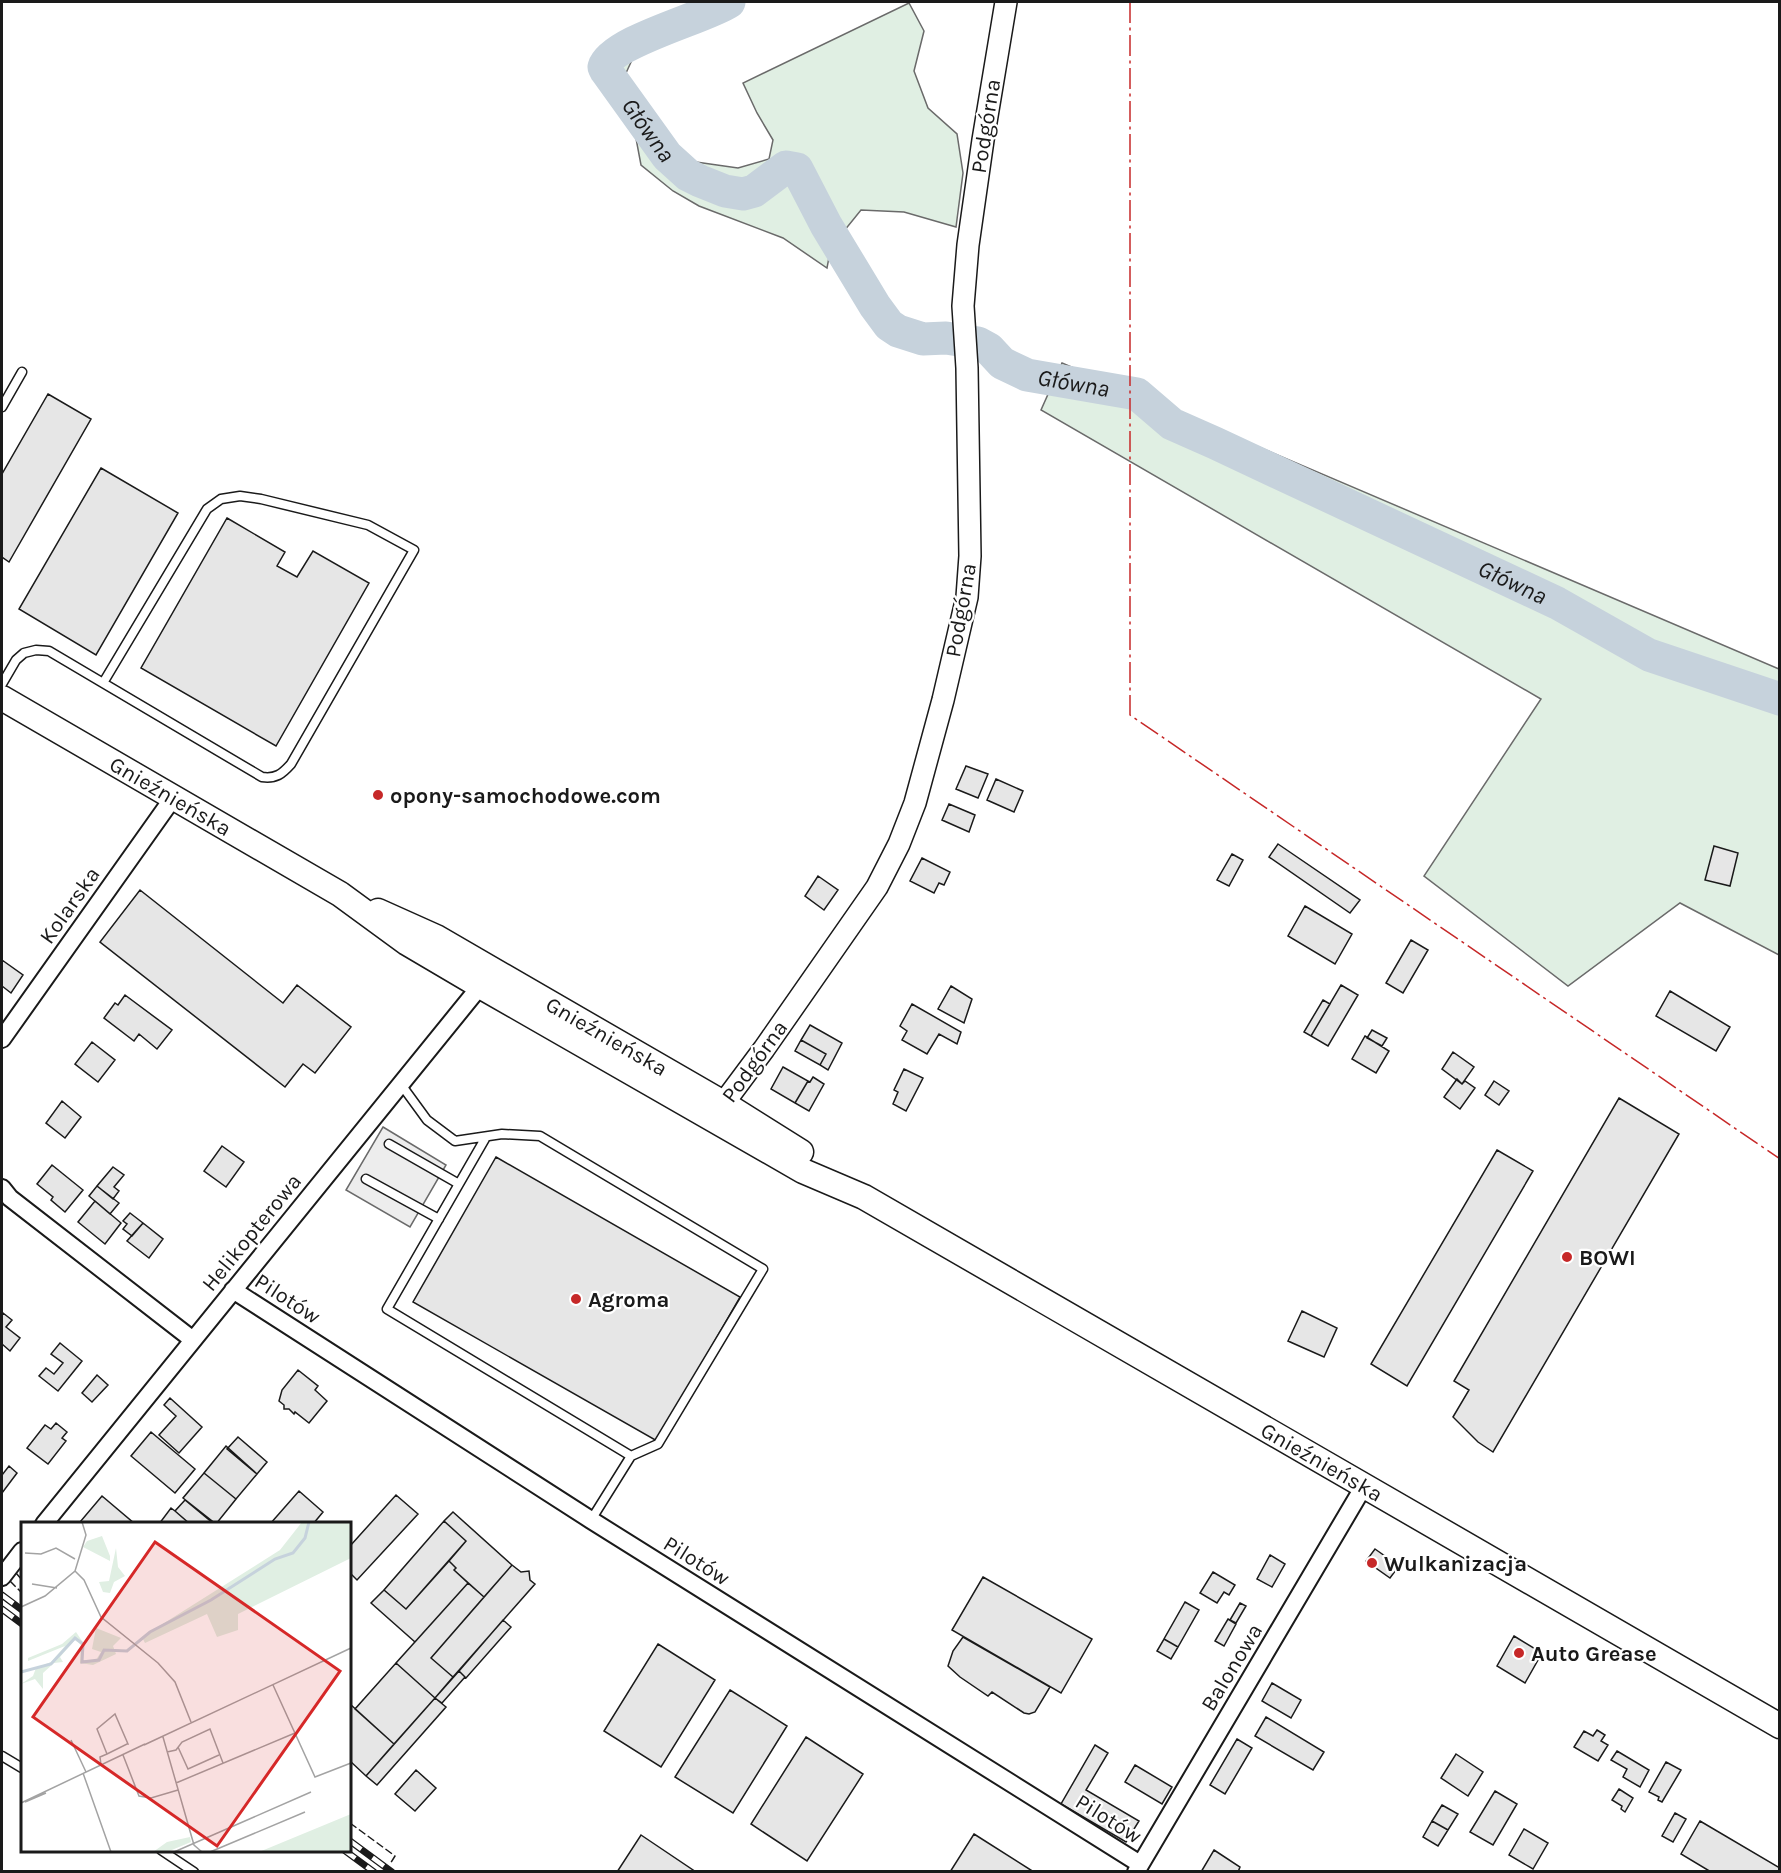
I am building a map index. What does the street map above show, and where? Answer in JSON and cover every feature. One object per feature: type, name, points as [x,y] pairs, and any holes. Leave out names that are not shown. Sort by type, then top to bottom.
[{"type":"main road","name":"Gnieźnieńska","points":[[2,699],[340,894],[413,926],[486,978],[717,1111],[803,1171],[864,1197],[1779,1726]]},
{"type":"street","name":"Podgórna","points":[[717,1111],[764,1049],[877,887],[899,844],[915,802],[943,700],[967,597],[970,556],[967,368],[963,306],[968,245],[1006,2]]},
{"type":"street","name":"Kolarska","points":[[2,1039],[173,798]]},
{"type":"street","name":"Helikopterowa","points":[[46,1522],[400,1083],[443,1034],[486,978]]},
{"type":"street","points":[[2,1188],[10,1198],[193,1340]]},
{"type":"street","name":"Pilotów","points":[[233,1290],[1138,1868]]},
{"type":"street","name":"Balonowa","points":[[1138,1868],[1364,1486]]},
{"type":"street","points":[[2,1577],[21,1552]]},
{"type":"lane","points":[[2,407],[22,372]]},
{"type":"lane","points":[[2,684],[16,660],[24,653],[36,650],[49,651],[103,683],[262,777],[272,778],[282,774],[291,764],[414,550],[369,525],[261,499],[240,496],[221,499],[207,509],[103,683]]},
{"type":"lane","points":[[400,1083],[427,1120],[456,1141],[502,1134],[540,1136],[762,1269],[658,1444],[631,1456],[591,1520]]},
{"type":"lane","points":[[486,1137],[387,1309],[631,1456]]},
{"type":"lane","points":[[389,1144],[459,1184]]},
{"type":"lane","points":[[366,1179],[439,1219]]},
{"type":"lane","points":[[2,1756],[21,1767]]},
{"type":"lane","points":[[163,1852],[195,1872]]},
{"type":"green space","points":[[699,2],[738,2],[719,17],[691,26],[632,60],[626,73],[628,89],[648,121],[672,152],[689,161],[738,168],[769,159],[773,140],[743,83],[909,3],[924,31],[914,71],[928,108],[957,134],[963,173],[956,227],[904,212],[861,210],[831,247],[827,268],[783,238],[699,206],[673,191],[641,165],[635,133],[594,68],[599,51],[650,23]]},
{"type":"green space","points":[[1062,363],[1779,669],[1779,955],[1680,903],[1568,986],[1424,876],[1541,699],[1041,410]]},
{"type":"shaded area","points":[[383,1127],[446,1165],[410,1227],[346,1190]]},
{"type":"building","points":[[48,394],[91,419],[9,562],[2,557],[2,474]]},
{"type":"building","points":[[101,468],[178,513],[96,655],[19,609]]},
{"type":"building","points":[[227,518],[285,552],[277,566],[297,577],[313,551],[369,583],[276,746],[141,668]]},
{"type":"building","points":[[966,766],[988,774],[978,798],[956,789]]},
{"type":"building","points":[[996,779],[1023,791],[1014,812],[987,800]]},
{"type":"building","points":[[949,804],[975,815],[969,832],[942,820]]},
{"type":"building","points":[[1278,844],[1360,900],[1350,913],[1269,857]]},
{"type":"building","points":[[1714,846],[1738,853],[1730,886],[1705,880]]},
{"type":"building","points":[[1232,854],[1243,860],[1229,886],[1217,880]]},
{"type":"building","points":[[922,858],[950,872],[944,885],[939,883],[934,893],[910,881]]},
{"type":"building","points":[[818,876],[838,890],[824,910],[805,896]]},
{"type":"building","points":[[140,890],[283,1003],[297,985],[351,1027],[315,1073],[303,1064],[285,1087],[100,942]]},
{"type":"building","points":[[1305,906],[1352,934],[1335,964],[1288,936]]},
{"type":"building","points":[[1411,940],[1428,950],[1403,993],[1386,983]]},
{"type":"building","points":[[2,960],[23,975],[11,993],[2,986]]},
{"type":"building","points":[[1341,985],[1358,995],[1328,1046],[1311,1036]]},
{"type":"building","points":[[951,986],[972,999],[964,1023],[938,1009]]},
{"type":"building","points":[[1670,991],[1730,1027],[1716,1051],[1656,1016]]},
{"type":"building","points":[[125,995],[172,1030],[157,1049],[139,1034],[134,1041],[104,1018],[115,1003],[118,1005]]},
{"type":"building","points":[[1323,1000],[1330,1004],[1311,1036],[1304,1032]]},
{"type":"building","points":[[912,1004],[961,1032],[957,1044],[939,1034],[927,1054],[902,1040],[907,1031],[900,1026]]},
{"type":"building","points":[[810,1025],[842,1043],[828,1070],[820,1065],[826,1054],[801,1040]]},
{"type":"building","points":[[1372,1030],[1387,1038],[1382,1046],[1367,1038]]},
{"type":"building","points":[[1365,1036],[1389,1051],[1376,1073],[1352,1059]]},
{"type":"building","points":[[801,1040],[826,1054],[820,1065],[795,1051]]},
{"type":"building","points":[[92,1042],[115,1060],[98,1082],[75,1064]]},
{"type":"building","points":[[1453,1052],[1474,1067],[1462,1084],[1442,1069]]},
{"type":"building","points":[[783,1067],[808,1081],[795,1103],[771,1089]]},
{"type":"building","points":[[904,1069],[923,1078],[906,1111],[893,1104],[898,1092],[894,1090]]},
{"type":"building","points":[[813,1077],[824,1084],[809,1111],[795,1103],[808,1081],[810,1082]]},
{"type":"building","points":[[1457,1079],[1462,1084],[1465,1081],[1475,1088],[1460,1109],[1444,1097]]},
{"type":"building","points":[[1494,1081],[1509,1091],[1499,1105],[1485,1095]]},
{"type":"building","name":"BOWI","points":[[1619,1098],[1679,1134],[1493,1452],[1478,1442],[1453,1417],[1469,1390],[1454,1381]]},
{"type":"building","points":[[62,1101],[81,1117],[65,1138],[46,1123]]},
{"type":"building","points":[[222,1146],[244,1162],[226,1187],[204,1171]]},
{"type":"building","points":[[1497,1150],[1533,1171],[1407,1386],[1371,1364]]},
{"type":"building","name":"Agroma","points":[[496,1157],[740,1297],[657,1441],[413,1302]]},
{"type":"building","points":[[52,1165],[83,1190],[65,1212],[51,1200],[53,1197],[37,1184]]},
{"type":"building","points":[[113,1167],[124,1175],[114,1187],[119,1191],[113,1199],[97,1186]]},
{"type":"building","points":[[97,1186],[119,1203],[110,1214],[89,1196]]},
{"type":"building","points":[[95,1201],[121,1223],[105,1244],[78,1222]]},
{"type":"building","points":[[130,1213],[143,1223],[132,1236],[123,1229],[127,1224],[123,1221]]},
{"type":"building","points":[[143,1223],[163,1239],[149,1258],[127,1241]]},
{"type":"building","points":[[1302,1311],[1337,1328],[1324,1357],[1288,1341]]},
{"type":"building","points":[[3,1313],[12,1320],[6,1327],[20,1338],[10,1351],[2,1344]]},
{"type":"building","points":[[60,1343],[82,1361],[58,1391],[39,1376],[46,1368],[54,1374],[63,1363],[51,1354]]},
{"type":"building","points":[[298,1370],[318,1386],[315,1390],[327,1401],[309,1423],[295,1412],[294,1414],[289,1409],[284,1409],[284,1405],[279,1401],[282,1390]]},
{"type":"building","points":[[97,1375],[108,1385],[92,1402],[82,1393]]},
{"type":"building","points":[[170,1398],[202,1427],[179,1453],[159,1435],[176,1416],[164,1405]]},
{"type":"building","points":[[56,1423],[67,1432],[62,1438],[66,1441],[48,1464],[27,1448],[45,1425],[51,1429]]},
{"type":"building","points":[[151,1432],[195,1469],[175,1493],[131,1456]]},
{"type":"building","points":[[238,1437],[267,1462],[257,1474],[227,1449]]},
{"type":"building","points":[[226,1446],[257,1474],[236,1499],[204,1473]]},
{"type":"building","points":[[9,1466],[17,1473],[2,1493],[2,1475]]},
{"type":"building","points":[[204,1473],[236,1499],[218,1522],[213,1522],[183,1498]]},
{"type":"building","points":[[299,1491],[323,1512],[315,1522],[272,1522]]},
{"type":"building","points":[[396,1495],[418,1514],[357,1580],[351,1574],[351,1545]]},
{"type":"building","points":[[102,1496],[133,1522],[80,1522]]},
{"type":"building","points":[[185,1500],[212,1522],[188,1522],[175,1511]]},
{"type":"building","points":[[171,1508],[188,1522],[160,1522]]},
{"type":"building","points":[[453,1512],[512,1565],[484,1597],[454,1570],[456,1568],[449,1561],[466,1541],[444,1521]]},
{"type":"building","points":[[444,1521],[466,1541],[406,1609],[384,1590]]},
{"type":"building","points":[[1375,1549],[1399,1566],[1390,1578],[1366,1561]]},
{"type":"building","points":[[1270,1555],[1285,1564],[1272,1587],[1257,1579]]},
{"type":"building","points":[[449,1561],[456,1568],[454,1570],[468,1583],[415,1642],[371,1603],[384,1590],[406,1609]]},
{"type":"building","points":[[512,1565],[521,1572],[529,1571],[530,1580],[535,1584],[453,1677],[431,1658]]},
{"type":"building","points":[[1213,1572],[1235,1585],[1229,1595],[1224,1592],[1217,1603],[1200,1593]]},
{"type":"building","points":[[983,1577],[1092,1639],[1061,1693],[952,1630]]},
{"type":"building","points":[[468,1583],[484,1597],[431,1658],[453,1677],[435,1698],[396,1663]]},
{"type":"building","points":[[1185,1602],[1199,1610],[1178,1647],[1164,1639]]},
{"type":"building","points":[[1240,1603],[1246,1606],[1236,1623],[1230,1620]]},
{"type":"building","points":[[1228,1619],[1236,1624],[1224,1646],[1215,1641]]},
{"type":"building","points":[[503,1620],[511,1627],[466,1678],[459,1671]]},
{"type":"building","points":[[1514,1636],[1542,1653],[1525,1683],[1497,1666]]},
{"type":"building","points":[[963,1637],[1050,1687],[1035,1712],[1024,1713],[992,1692],[988,1696],[948,1666],[953,1651]]},
{"type":"building","points":[[1164,1639],[1178,1647],[1171,1659],[1157,1651]]},
{"type":"building","points":[[658,1644],[715,1680],[661,1767],[604,1731]]},
{"type":"building","points":[[396,1663],[435,1698],[394,1744],[355,1709]]},
{"type":"building","points":[[459,1671],[465,1677],[442,1703],[435,1698]]},
{"type":"building","points":[[1272,1683],[1301,1700],[1291,1718],[1262,1701]]},
{"type":"building","points":[[730,1690],[787,1726],[733,1813],[675,1777]]},
{"type":"building","points":[[435,1698],[446,1707],[377,1785],[366,1776]]},
{"type":"building","points":[[351,1705],[394,1744],[366,1776],[351,1762]]},
{"type":"building","points":[[1266,1717],[1324,1752],[1313,1770],[1255,1736]]},
{"type":"building","points":[[1597,1730],[1605,1735],[1601,1741],[1608,1745],[1598,1761],[1574,1747],[1584,1731],[1593,1736]]},
{"type":"building","points":[[806,1737],[863,1774],[807,1861],[751,1824]]},
{"type":"building","points":[[1237,1739],[1252,1748],[1225,1794],[1210,1785]]},
{"type":"building","points":[[1095,1745],[1108,1753],[1086,1790],[1139,1821],[1126,1842],[1061,1804]]},
{"type":"building","points":[[1617,1751],[1649,1770],[1640,1787],[1623,1777],[1627,1769],[1611,1760]]},
{"type":"building","points":[[1456,1754],[1483,1772],[1468,1796],[1441,1778]]},
{"type":"building","points":[[1666,1762],[1681,1770],[1662,1802],[1658,1800],[1659,1797],[1649,1792]]},
{"type":"building","points":[[1135,1765],[1172,1787],[1162,1804],[1125,1782]]},
{"type":"building","points":[[416,1770],[436,1788],[415,1811],[395,1794]]},
{"type":"building","points":[[1619,1789],[1633,1798],[1625,1812],[1621,1809],[1622,1806],[1612,1800]]},
{"type":"building","points":[[1495,1791],[1517,1804],[1493,1845],[1470,1832]]},
{"type":"building","points":[[1442,1805],[1458,1814],[1448,1830],[1432,1821]]},
{"type":"building","points":[[1675,1813],[1686,1819],[1673,1842],[1662,1836]]},
{"type":"building","points":[[1432,1821],[1448,1830],[1438,1846],[1423,1837]]},
{"type":"building","points":[[1700,1821],[1780,1868],[1780,1872],[1711,1872],[1681,1854]]},
{"type":"building","points":[[1524,1829],[1548,1843],[1533,1869],[1509,1855]]},
{"type":"building","points":[[974,1834],[1034,1872],[950,1872]]},
{"type":"building","points":[[641,1835],[696,1872],[617,1872]]},
{"type":"building","points":[[1214,1850],[1240,1867],[1238,1872],[1201,1872]]},
{"type":"waterway","name":"Główna","points":[[729,2],[624,48],[611,57],[604,67],[606,71],[667,156],[688,175],[725,191],[743,194],[754,191],[786,167],[797,169],[826,225],[875,306],[889,325],[898,331],[923,339],[946,338],[978,343],[989,349],[1002,363],[1027,375],[1137,394],[1172,424],[1557,603],[1649,655],[1780,699]]},
{"type":"railway","points":[[2,1595],[21,1609]]},
{"type":"railway","points":[[2,1609],[21,1623]]},
{"type":"railway","points":[[351,1842],[392,1872]]},
{"type":"railway","points":[[347,1852],[374,1872]]},
{"type":"fence","points":[[16,1573],[21,1579]]},
{"type":"fence","points":[[10,1581],[21,1592]]},
{"type":"fence","points":[[351,1824],[395,1856],[390,1864]]},
{"type":"power","points":[[1130,2],[1130,715],[1780,1159]]},
{"type":"place","name":"opony-samochodowe.com","points":[[378,795]]},
{"type":"place","name":"BOWI","points":[[1567,1257]]},
{"type":"place","name":"Agroma","points":[[576,1299]]},
{"type":"place","name":"Wulkanizacja","points":[[1372,1563]]},
{"type":"place","name":"Auto Grease","points":[[1519,1653]]}]
